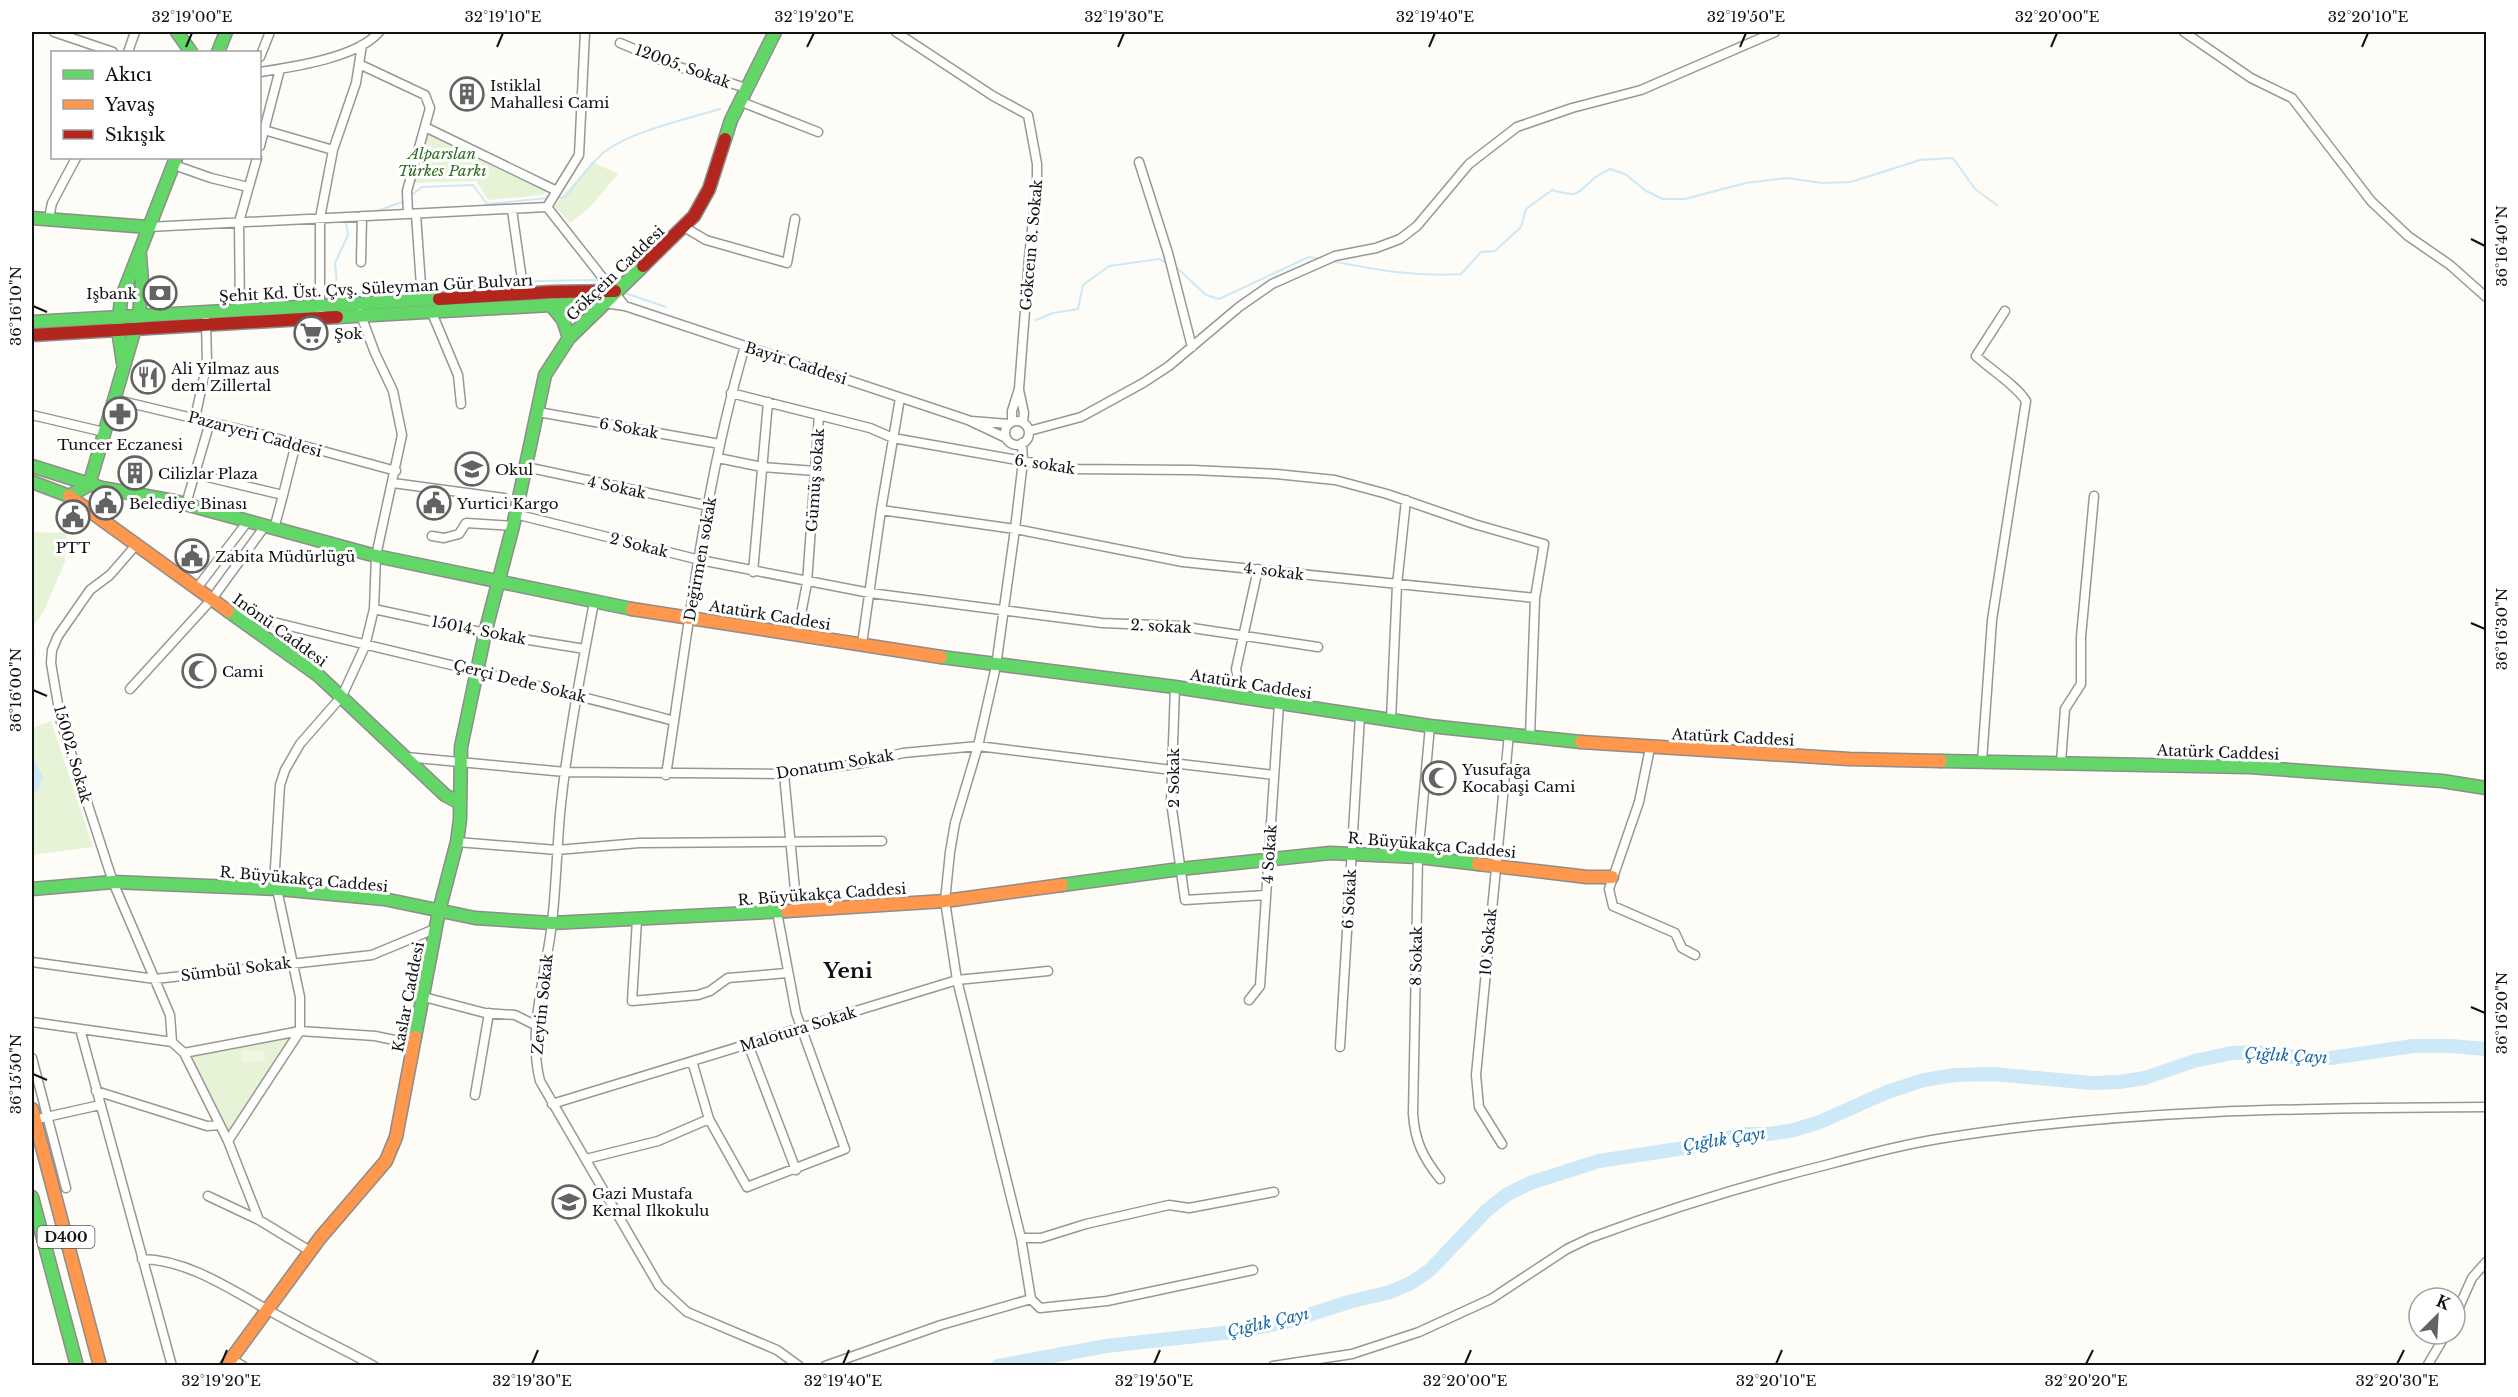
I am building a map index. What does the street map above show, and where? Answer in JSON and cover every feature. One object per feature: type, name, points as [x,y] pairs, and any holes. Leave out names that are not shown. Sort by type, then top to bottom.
[{"type":"main road","points":[[177,32],[194,51]]},
{"type":"main road","points":[[218,51],[226,32]]},
{"type":"main road","name":"Gökçein Caddesi","points":[[497,583],[514,520],[545,375],[569,338],[694,216],[709,189],[739,101],[775,32]]},
{"type":"main road","points":[[123,363],[116,329],[117,316],[129,276],[140,256],[148,227],[175,161]]},
{"type":"main road","points":[[32,218],[148,227]]},
{"type":"main road","points":[[69,496],[89,485],[123,363],[139,315],[142,281],[140,256]]},
{"type":"main road","name":"Şehit Kd. Üst. Çvş. Süleyman Gür Bulvarı","points":[[360,310],[422,298],[523,291],[615,291]]},
{"type":"main road","name":"Şehit Kd. Üst. Çvş. Süleyman Gür Bulvarı","points":[[32,322],[139,315],[206,318],[360,310],[432,313],[604,303]]},
{"type":"main road","points":[[551,306],[563,320],[569,338]]},
{"type":"main road","name":"Şehit Kd. Üst. Çvş. Süleyman Gür Bulvarı","points":[[32,334],[135,328],[240,312],[320,312]]},
{"type":"main road","name":"Atatürk Caddesi","points":[[32,465],[89,485],[149,500],[186,504],[376,556],[594,602],[996,666],[1241,696],[1279,704],[1430,726],[1650,748],[1849,759],[2249,767],[2442,781],[2487,789]]},
{"type":"main road","name":"Inönü Caddesi","points":[[32,482],[69,496],[319,676],[445,795],[460,803]]},
{"type":"main road","name":"Kaslar Caddesi","points":[[228,1362],[309,1251],[386,1161],[396,1137],[439,911],[457,842],[460,747],[497,583]]},
{"type":"main road","name":"R. Büyükakça Caddesi","points":[[32,889],[113,882],[277,889],[384,899],[475,918],[552,923],[638,920],[945,901],[1180,869],[1351,852],[1494,864],[1587,877],[1612,878]]},
{"type":"main road","name":"D400","points":[[33,1115],[99,1365]]},
{"type":"main road","name":"D400","points":[[32,1197],[76,1365]]},
{"type":"street","points":[[54,32],[110,51]]},
{"type":"street","points":[[128,51],[135,32]]},
{"type":"street","points":[[261,54],[270,32]]},
{"type":"street","points":[[261,72],[332,56],[362,45],[379,32]]},
{"type":"street","points":[[148,227],[512,210],[553,198],[579,155],[585,32]]},
{"type":"street","name":"Gökceın 8. Sokak","points":[[896,32],[993,96],[1028,115],[1037,164],[1037,182],[1019,389],[1010,423]]},
{"type":"street","points":[[1029,431],[1091,412],[1143,383],[1192,347],[1239,307],[1272,284],[1335,256],[1376,248],[1400,239],[1417,226],[1469,164],[1517,127],[1572,108],[1641,90],[1775,32]]},
{"type":"street","points":[[2184,32],[2251,78],[2292,98],[2371,201],[2408,236],[2450,265],[2487,297]]},
{"type":"street","name":"12005. Sokak","points":[[620,43],[673,65],[746,88]]},
{"type":"street","points":[[320,312],[320,218],[333,150],[356,82],[362,45]]},
{"type":"street","points":[[359,64],[425,95],[430,108],[407,192],[412,214],[422,298]]},
{"type":"street","points":[[261,142],[280,69]]},
{"type":"street","points":[[739,101],[818,132]]},
{"type":"street","points":[[425,127],[553,198],[625,306]]},
{"type":"street","points":[[264,130],[333,150]]},
{"type":"street","points":[[49,218],[52,203],[75,159]]},
{"type":"street","points":[[240,312],[239,222],[256,159]]},
{"type":"street","points":[[175,161],[211,178],[248,187]]},
{"type":"street","points":[[1139,162],[1168,253],[1192,347]]},
{"type":"street","points":[[512,210],[523,291]]},
{"type":"street","points":[[361,262],[362,216]]},
{"type":"street","points":[[684,227],[706,240],[787,263],[795,219]]},
{"type":"street","name":"Bayir Caddesi","points":[[604,303],[625,306],[968,420],[1006,438]]},
{"type":"street","points":[[228,1141],[300,1031],[300,997],[277,889],[275,845],[277,802],[285,770],[300,744],[342,696],[365,646],[374,609],[376,556],[402,435],[393,392],[360,310]]},
{"type":"street","points":[[1982,761],[1992,620],[2026,401],[2021,392],[1995,374],[1976,356],[2004,311]]},
{"type":"street","points":[[432,313],[458,375],[461,404]]},
{"type":"street","points":[[195,418],[207,363],[206,318]]},
{"type":"street","name":"Değirmen sokak","points":[[666,775],[720,444],[746,346]]},
{"type":"street","name":"Gökceın 8. Sokak","points":[[1019,389],[1024,412],[1023,422]]},
{"type":"street","name":"Gümüş sokak","points":[[732,393],[819,415],[807,583],[797,635]]},
{"type":"street","points":[[862,644],[900,398]]},
{"type":"street","name":"Pazaryeri Caddesi","points":[[113,399],[296,443],[396,471]]},
{"type":"street","points":[[753,572],[768,402]]},
{"type":"street","name":"6 Sokak","points":[[538,412],[720,444]]},
{"type":"street","points":[[32,415],[104,432]]},
{"type":"street","name":"6. sokak","points":[[819,415],[870,428],[893,438],[1068,469],[1193,470],[1276,474],[1335,480],[1544,544],[1534,598]]},
{"type":"street","name":"Bayir Caddesi","points":[[968,420],[1010,423]]},
{"type":"street","points":[[186,504],[210,422]]},
{"type":"street","points":[[1023,422],[1029,431],[1022,443],[1011,443],[1006,438],[1005,430],[1010,423],[1023,422]]},
{"type":"street","points":[[130,689],[212,599],[270,527],[283,495],[296,443]]},
{"type":"street","points":[[1022,443],[1023,461],[996,666],[978,746],[955,823],[945,901],[957,980],[1021,1238],[1031,1299],[1040,1308],[1107,1301],[1252,1270]]},
{"type":"street","points":[[718,458],[762,467],[815,471]]},
{"type":"street","name":"4 Sokak","points":[[526,467],[709,506]]},
{"type":"street","points":[[195,474],[283,495]]},
{"type":"street","points":[[393,483],[504,498]]},
{"type":"street","points":[[2061,762],[2065,709],[2081,684],[2081,637],[2094,496]]},
{"type":"street","points":[[1391,720],[1397,585],[1406,500]]},
{"type":"street","name":"4. sokak","points":[[881,510],[1015,529],[1183,562],[1534,598]]},
{"type":"street","name":"2 Sokak","points":[[432,536],[444,538],[459,534],[466,523],[514,520],[753,572],[870,593]]},
{"type":"street","points":[[197,588],[248,521]]},
{"type":"street","name":"15002. Sokak","points":[[136,545],[110,574],[90,590],[58,636],[52,650],[51,663],[61,722],[113,882],[170,1015],[172,1042]]},
{"type":"street","points":[[1241,696],[1236,669],[1258,569]]},
{"type":"street","name":"2. sokak","points":[[870,593],[1102,623],[1179,626],[1318,647]]},
{"type":"street","points":[[1530,736],[1534,598]]},
{"type":"street","name":"Zeytin Sokak","points":[[594,602],[576,694],[565,772],[552,923],[537,1026],[537,1069],[540,1081],[659,1286],[687,1312],[777,1350],[799,1365]]},
{"type":"street","name":"15014. Sokak","points":[[374,609],[484,633],[585,649]]},
{"type":"street","name":"Çerçi Dede Sokak","points":[[228,611],[365,646],[576,694],[674,721]]},
{"type":"street","name":"2 Sokak","points":[[1175,687],[1171,802],[1185,900],[1266,895]]},
{"type":"street","name":"4 Sokak","points":[[1249,1000],[1260,986],[1279,704]]},
{"type":"street","name":"6 Sokak","points":[[1340,1047],[1359,716]]},
{"type":"street","name":"8 Sokak","points":[[1430,726],[1418,857],[1413,1114],[1414,1128],[1422,1155],[1440,1179]]},
{"type":"street","name":"10 Sokak","points":[[1502,1144],[1479,1107],[1476,1076],[1494,864],[1509,734]]},
{"type":"street","name":"Donatım Sokak","points":[[405,757],[460,764],[565,772],[666,775],[784,774],[863,763],[903,753],[978,746],[1274,775]]},
{"type":"street","points":[[1650,748],[1639,802],[1609,889],[1613,906],[1674,933],[1682,948],[1695,955]]},
{"type":"street","points":[[784,774],[796,911]]},
{"type":"street","points":[[457,842],[557,850],[639,843],[882,841]]},
{"type":"street","points":[[692,1061],[709,1119],[747,1187],[796,1170],[845,1149],[801,1029],[787,974],[777,912]]},
{"type":"street","points":[[638,920],[632,1001],[698,995],[728,978],[787,974]]},
{"type":"street","name":"Sümbül Sokak","points":[[32,962],[155,979],[372,955],[437,928]]},
{"type":"street","name":"Malotura Sokak","points":[[552,1104],[957,980],[1047,971]]},
{"type":"street","points":[[424,997],[489,1013],[515,1015],[537,1026]]},
{"type":"street","points":[[475,1095],[489,1013]]},
{"type":"street","points":[[32,1022],[172,1042],[184,1053],[228,1141],[259,1220]]},
{"type":"street","points":[[80,1029],[171,1365]]},
{"type":"street","points":[[184,1053],[300,1031],[375,1036],[414,1044]]},
{"type":"street","points":[[748,1044],[796,1170]]},
{"type":"street","points":[[32,1059],[66,1188]]},
{"type":"street","points":[[96,1091],[207,1126],[220,1125]]},
{"type":"street","points":[[33,1115],[47,1117],[100,1105]]},
{"type":"street","points":[[1273,1365],[1352,1354],[1419,1332],[1491,1299],[1568,1249],[1590,1238],[1743,1186],[1881,1150],[1938,1139],[2110,1117],[2487,1107]]},
{"type":"street","points":[[586,1159],[658,1141],[709,1119]]},
{"type":"street","points":[[1021,1238],[1041,1238],[1086,1224],[1169,1205],[1189,1208],[1274,1192]]},
{"type":"street","points":[[208,1196],[259,1220],[309,1251]]},
{"type":"street","points":[[142,1259],[162,1261],[193,1271],[374,1365]]},
{"type":"street","points":[[2467,1289],[2472,1278],[2487,1262]]},
{"type":"street","points":[[825,1365],[941,1325],[1031,1299]]},
{"type":"street","points":[[2427,1365],[2439,1346]]},
{"type":"street","points":[[228,1362],[243,1365]]},
{"type":"green space","name":"Alparslan Türkes Parkı","points":[[427,131],[547,188],[543,195],[488,200],[476,181],[413,183]]},
{"type":"green space","points":[[592,162],[618,174],[590,207],[570,223],[554,206]]},
{"type":"green space","points":[[32,532],[66,533],[65,562],[43,613],[32,627]]},
{"type":"green space","points":[[32,627],[35,655],[32,656]]},
{"type":"green space","points":[[51,721],[93,847],[32,855],[32,728]]},
{"type":"green space","points":[[300,1031],[228,1141],[184,1053]]},
{"type":"green space","points":[[241,1051],[265,1051],[265,1061],[242,1062]]},
{"type":"water","points":[[32,757],[43,777],[38,790],[32,795]]},
{"type":"waterway","points":[[556,198],[565,197],[587,169],[613,146],[658,127],[720,109]]},
{"type":"waterway","points":[[1332,261],[1396,272],[1461,274],[1481,252],[1495,251],[1521,227],[1526,209],[1552,190],[1575,194],[1610,169],[1625,174],[1646,191],[1663,199],[1685,199],[1746,183],[1787,178],[1822,183],[1851,182],[1920,160],[1953,158],[1975,189],[1997,205]]},
{"type":"waterway","points":[[413,194],[422,187],[473,185],[487,204],[548,198]]},
{"type":"waterway","points":[[374,212],[405,201]]},
{"type":"waterway","points":[[346,223],[348,235],[335,263],[338,295],[419,290]]},
{"type":"waterway","points":[[1175,266],[1206,295],[1219,299],[1309,257],[1321,259]]},
{"type":"waterway","points":[[1036,320],[1053,313],[1078,309],[1083,285],[1109,266],[1159,259],[1167,263]]},
{"type":"waterway","points":[[425,290],[537,281],[599,280]]},
{"type":"waterway","points":[[625,293],[666,307]]},
{"type":"waterway","name":"Çığlık Çayı","points":[[998,1366],[1106,1346],[1242,1331],[1286,1322],[1390,1292],[1411,1283],[1430,1270],[1486,1211],[1506,1195],[1530,1183],[1599,1161],[1691,1147],[1743,1134],[1769,1134],[1794,1130],[1820,1122],[1887,1092],[1924,1080],[1955,1075],[1993,1074],[2092,1083],[2119,1082],[2145,1078],[2194,1061],[2232,1053],[2259,1052],[2301,1058],[2331,1058],[2413,1046],[2486,1049]]},
{"type":"traffic: fast","points":[[177,32],[190,51]]},
{"type":"traffic: fast","points":[[218,51],[226,32]]},
{"type":"traffic: fast","points":[[725,139],[731,120],[775,32]]},
{"type":"traffic: fast","points":[[123,363],[118,330],[121,299],[176,159]]},
{"type":"traffic: fast","points":[[32,218],[148,227]]},
{"type":"traffic: fast","points":[[32,482],[69,496],[89,485],[139,315],[142,281],[140,256]]},
{"type":"traffic: fast","points":[[415,1037],[439,911],[457,842],[460,819],[461,747],[485,633],[513,526],[545,375],[569,338],[643,266]]},
{"type":"traffic: fast","points":[[32,322],[439,299]]},
{"type":"traffic: fast","points":[[551,305],[604,303]]},
{"type":"traffic: fast","points":[[337,317],[551,305],[563,320],[569,338]]},
{"type":"traffic: fast","points":[[32,466],[102,488],[174,501],[376,556],[632,609]]},
{"type":"traffic: fast","points":[[228,611],[319,676],[445,795],[460,803]]},
{"type":"traffic: fast","points":[[941,657],[1175,687],[1430,726],[1581,742]]},
{"type":"traffic: fast","points":[[1941,761],[2249,767],[2442,781],[2486,788]]},
{"type":"traffic: fast","points":[[1062,885],[1180,869],[1330,853],[1418,857],[1478,864]]},
{"type":"traffic: fast","points":[[32,889],[113,882],[279,889],[384,899],[475,918],[552,923],[787,911]]},
{"type":"traffic: fast","points":[[32,1197],[77,1366]]},
{"type":"traffic: slow","points":[[69,496],[228,611]]},
{"type":"traffic: slow","points":[[632,609],[941,657]]},
{"type":"traffic: slow","points":[[1581,742],[1849,759],[1941,761]]},
{"type":"traffic: slow","points":[[1478,864],[1587,877],[1612,877]]},
{"type":"traffic: slow","points":[[787,911],[945,901],[1062,885]]},
{"type":"traffic: slow","points":[[226,1366],[320,1238],[386,1161],[396,1137],[415,1037]]},
{"type":"traffic: slow","points":[[32,1109],[100,1366]]},
{"type":"traffic: jam","points":[[643,266],[694,216],[709,189],[725,139]]},
{"type":"traffic: jam","points":[[439,299],[551,292],[615,291]]},
{"type":"traffic: jam","points":[[32,335],[337,317]]},
{"type":"place","name":"Istiklal Mahallesi Cami","points":[[467,94]]},
{"type":"place","name":"Işbank","points":[[160,293]]},
{"type":"place","name":"Şok","points":[[311,333]]},
{"type":"place","name":"Ali Yilmaz aus dem Zillertal","points":[[148,377]]},
{"type":"place","name":"Tuncer Eczanesi","points":[[120,414]]},
{"type":"place","name":"Okul","points":[[472,469]]},
{"type":"place","name":"Cilizlar Plaza","points":[[135,473]]},
{"type":"place","name":"Belediye Binası","points":[[106,503]]},
{"type":"place","name":"Yurtici Kargo","points":[[434,503]]},
{"type":"place","name":"PTT","points":[[73,517]]},
{"type":"place","name":"Zabita Müdürlügü","points":[[192,556]]},
{"type":"place","name":"Cami","points":[[199,671]]},
{"type":"place","name":"Yusufağa Kocabaşi Cami","points":[[1439,778]]},
{"type":"place","name":"Gazi Mustafa Kemal Ilkokulu","points":[[569,1202]]},
{"type":"district","name":"Yeni","points":[[848,971]]}]
